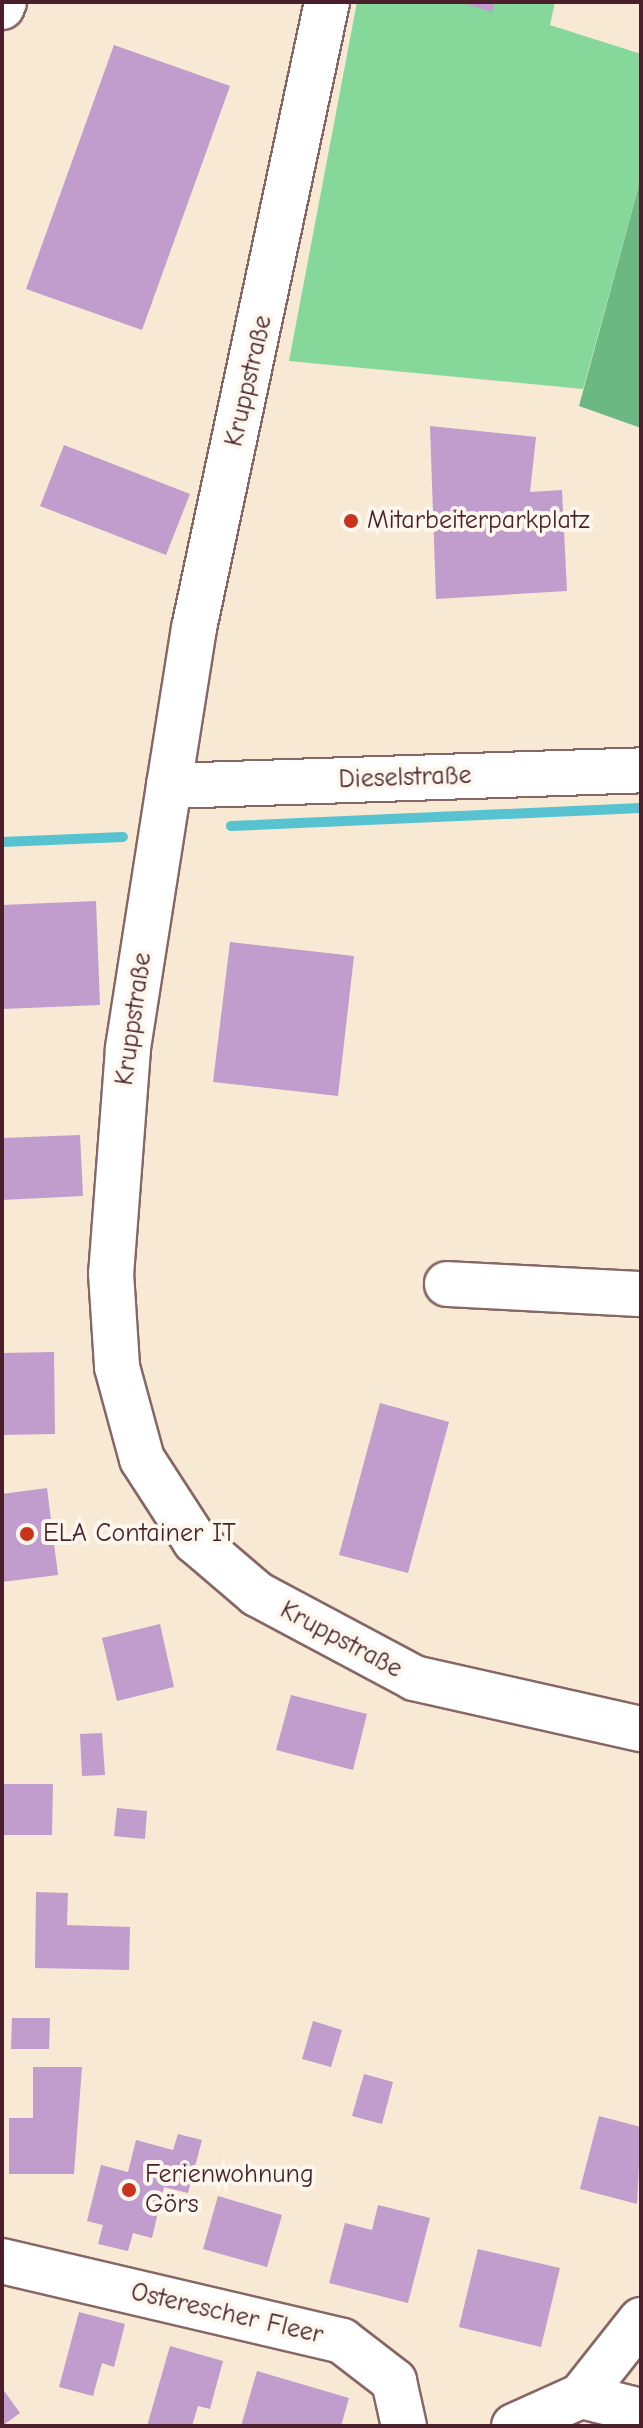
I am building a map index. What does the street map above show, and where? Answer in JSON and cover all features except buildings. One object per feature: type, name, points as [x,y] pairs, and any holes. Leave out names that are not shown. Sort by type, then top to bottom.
[{"type":"street","name":"Kruppstraße","points":[[327,2],[194,628],[128,1049],[111,1273],[117,1367],[142,1459],[195,1541],[257,1594],[369,1660],[414,1678],[641,1729]]},
{"type":"street","name":"Dieselstraße","points":[[169,786],[641,770]]},
{"type":"street","points":[[447,1284],[641,1294]]},
{"type":"street","name":"Osterescher Fleer","points":[[2,2261],[342,2341],[394,2381],[404,2426]]},
{"type":"street","points":[[514,2426],[581,2396],[641,2320]]},
{"type":"street","points":[[581,2396],[641,2411]]},
{"type":"green space","points":[[357,2],[555,2],[550,25],[641,54],[641,178],[583,389],[289,361]]},
{"type":"green space","points":[[641,178],[641,428],[579,406]]},
{"type":"waterway","points":[[231,826],[641,808]]},
{"type":"waterway","points":[[2,842],[123,837]]},
{"type":"place","name":"Mitarbeiterparkplatz","points":[[351,521]]},
{"type":"place","name":"ELA Container IT","points":[[27,1534]]},
{"type":"place","name":"Ferienwohnung Görs","points":[[129,2190]]}]
